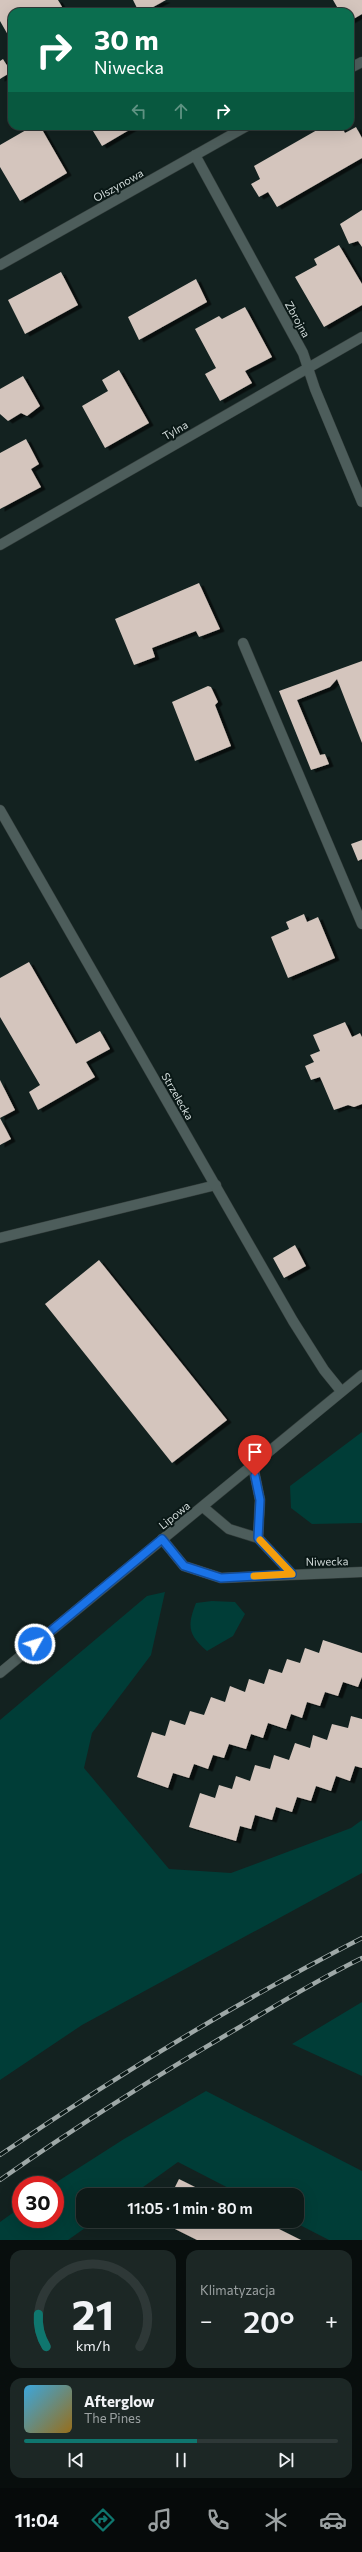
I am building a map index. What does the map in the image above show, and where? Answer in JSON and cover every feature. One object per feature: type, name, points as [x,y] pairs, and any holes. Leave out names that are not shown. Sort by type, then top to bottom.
[{"type":"street","name":"Olszynowa","points":[[0,265],[240,130]]},
{"type":"street","name":"Zbrojna","points":[[195,155],[303,353],[315,389],[362,502]]},
{"type":"street","name":"Tylna","points":[[0,545],[362,336]]},
{"type":"street","points":[[243,644],[362,924]]},
{"type":"street","name":"Strzelecka","points":[[0,810],[294,1321],[324,1370],[341,1391]]},
{"type":"street","points":[[0,1238],[216,1185]]},
{"type":"street","name":"Lipowa","points":[[0,1673],[362,1375]]},
{"type":"street","points":[[253,1466],[260,1500],[258,1538]]},
{"type":"street","name":"Niwecka","points":[[203,1507],[229,1529],[258,1538],[292,1574]]},
{"type":"street","name":"Niwecka","points":[[162,1539],[184,1566],[221,1578],[362,1572]]},
{"type":"green space","points":[[362,1432],[362,1523],[312,1524],[291,1508],[290,1486]]},
{"type":"green space","points":[[165,1592],[151,1655],[92,1733],[84,1768],[169,1869],[231,1873],[351,1828],[362,1820],[362,1873],[82,2025],[0,2080],[0,1720],[147,1596]]},
{"type":"green space","points":[[212,1601],[235,1602],[245,1614],[233,1636],[207,1651],[193,1635],[191,1630],[191,1618],[196,1603]]},
{"type":"green space","points":[[362,2002],[362,2076],[292,2044]]},
{"type":"green space","points":[[206,2091],[362,2171],[362,2240],[329,2240],[304,2227],[304,2188],[228,2188],[178,2162],[142,2188],[76,2188],[76,2228],[85,2228],[68,2240],[0,2240],[0,2222],[12,2213],[12,2228],[64,2228],[64,2177],[124,2139]]},
{"type":"building","points":[[0,0],[58,0],[63,8],[8,8],[8,35],[0,21]]},
{"type":"building","points":[[133,0],[166,0],[151,8],[137,8]]},
{"type":"building","points":[[333,0],[362,0],[362,14],[354,19],[354,8],[338,8]]},
{"type":"building","points":[[3,59],[8,67],[8,74],[0,79],[0,61]]},
{"type":"building","points":[[356,127],[362,138],[362,158],[277,207],[268,192],[259,197],[251,184],[260,179],[254,166],[317,130],[343,130],[345,133],[354,130]]},
{"type":"building","points":[[26,130],[42,130],[67,173],[20,201],[0,167],[0,145]]},
{"type":"building","points":[[92,130],[129,130],[102,146]]},
{"type":"building","points":[[362,210],[362,247],[358,241],[349,244],[340,224]]},
{"type":"building","points":[[339,245],[362,284],[362,305],[324,327],[295,277],[317,265],[314,259]]},
{"type":"building","points":[[61,272],[78,305],[25,334],[8,300]]},
{"type":"building","points":[[196,279],[207,302],[139,340],[128,317]]},
{"type":"building","points":[[245,307],[272,357],[245,371],[252,383],[220,401],[205,374],[216,368],[195,329],[219,316],[222,319]]},
{"type":"building","points":[[119,370],[149,423],[105,448],[82,406],[108,391],[102,380]]},
{"type":"building","points":[[23,376],[40,406],[27,416],[21,413],[8,421],[0,414],[0,389]]},
{"type":"building","points":[[26,439],[39,464],[31,469],[41,487],[0,509],[0,453]]},
{"type":"building","points":[[199,583],[220,629],[199,637],[196,631],[152,648],[155,657],[134,665],[115,619]]},
{"type":"building","points":[[362,661],[362,743],[337,679],[330,687],[297,700],[320,755],[325,754],[329,764],[311,770],[279,691]]},
{"type":"building","points":[[208,686],[211,687],[218,702],[215,705],[231,746],[195,761],[172,702]]},
{"type":"building","points":[[362,840],[362,859],[358,861],[351,844]]},
{"type":"building","points":[[304,914],[307,922],[318,917],[335,958],[288,978],[271,937],[289,929],[286,922]]},
{"type":"building","points":[[29,962],[76,1044],[100,1031],[110,1049],[86,1062],[95,1077],[38,1110],[29,1092],[40,1085],[0,1017],[0,978]]},
{"type":"building","points":[[345,1022],[352,1037],[360,1033],[362,1037],[362,1104],[354,1107],[348,1105],[334,1110],[320,1077],[311,1080],[305,1066],[314,1062],[310,1055],[320,1051],[313,1035]]},
{"type":"building","points":[[0,1080],[15,1110],[0,1118]]},
{"type":"building","points":[[0,1118],[11,1139],[0,1145]]},
{"type":"building","points":[[295,1245],[306,1266],[284,1278],[273,1258]]},
{"type":"building","points":[[99,1260],[227,1420],[172,1463],[45,1304]]},
{"type":"building","points":[[323,1640],[362,1653],[362,1677],[358,1687],[343,1682],[338,1696],[325,1692],[320,1706],[307,1702],[302,1718],[291,1714],[286,1729],[268,1723],[263,1738],[251,1734],[246,1749],[229,1744],[224,1758],[213,1755],[208,1769],[194,1764],[189,1778],[173,1773],[168,1788],[137,1777],[152,1732],[165,1736],[170,1720],[185,1725],[190,1711],[204,1715],[211,1697],[225,1702],[230,1686],[245,1692],[249,1679],[264,1684],[269,1669],[282,1673],[287,1659],[300,1663],[305,1648],[319,1653]]},
{"type":"building","points":[[351,1716],[362,1719],[362,1768],[355,1766],[350,1781],[336,1776],[331,1791],[316,1786],[311,1801],[297,1797],[292,1812],[276,1807],[272,1820],[255,1815],[251,1829],[240,1826],[236,1841],[189,1827],[200,1793],[215,1798],[219,1785],[232,1789],[236,1776],[250,1781],[255,1765],[270,1769],[274,1755],[289,1760],[295,1743],[310,1748],[313,1735],[327,1740],[332,1724],[348,1728]]},
{"type":"building","points":[[179,2179],[197,2188],[174,2188]]},
{"type":"building","points":[[173,2228],[277,2228],[301,2240],[197,2240]]},
{"type":"railway","points":[[0,2155],[133,2068],[223,2014],[315,1962],[362,1938]]},
{"type":"railway","points":[[0,2180],[177,2064],[330,1974],[362,1958]]},
{"type":"slow traffic","points":[[254,1576],[292,1574],[260,1540]]},
{"type":"route","points":[[35,1644],[162,1539],[184,1566],[221,1578],[292,1574],[258,1538],[260,1500],[255,1476]]}]
